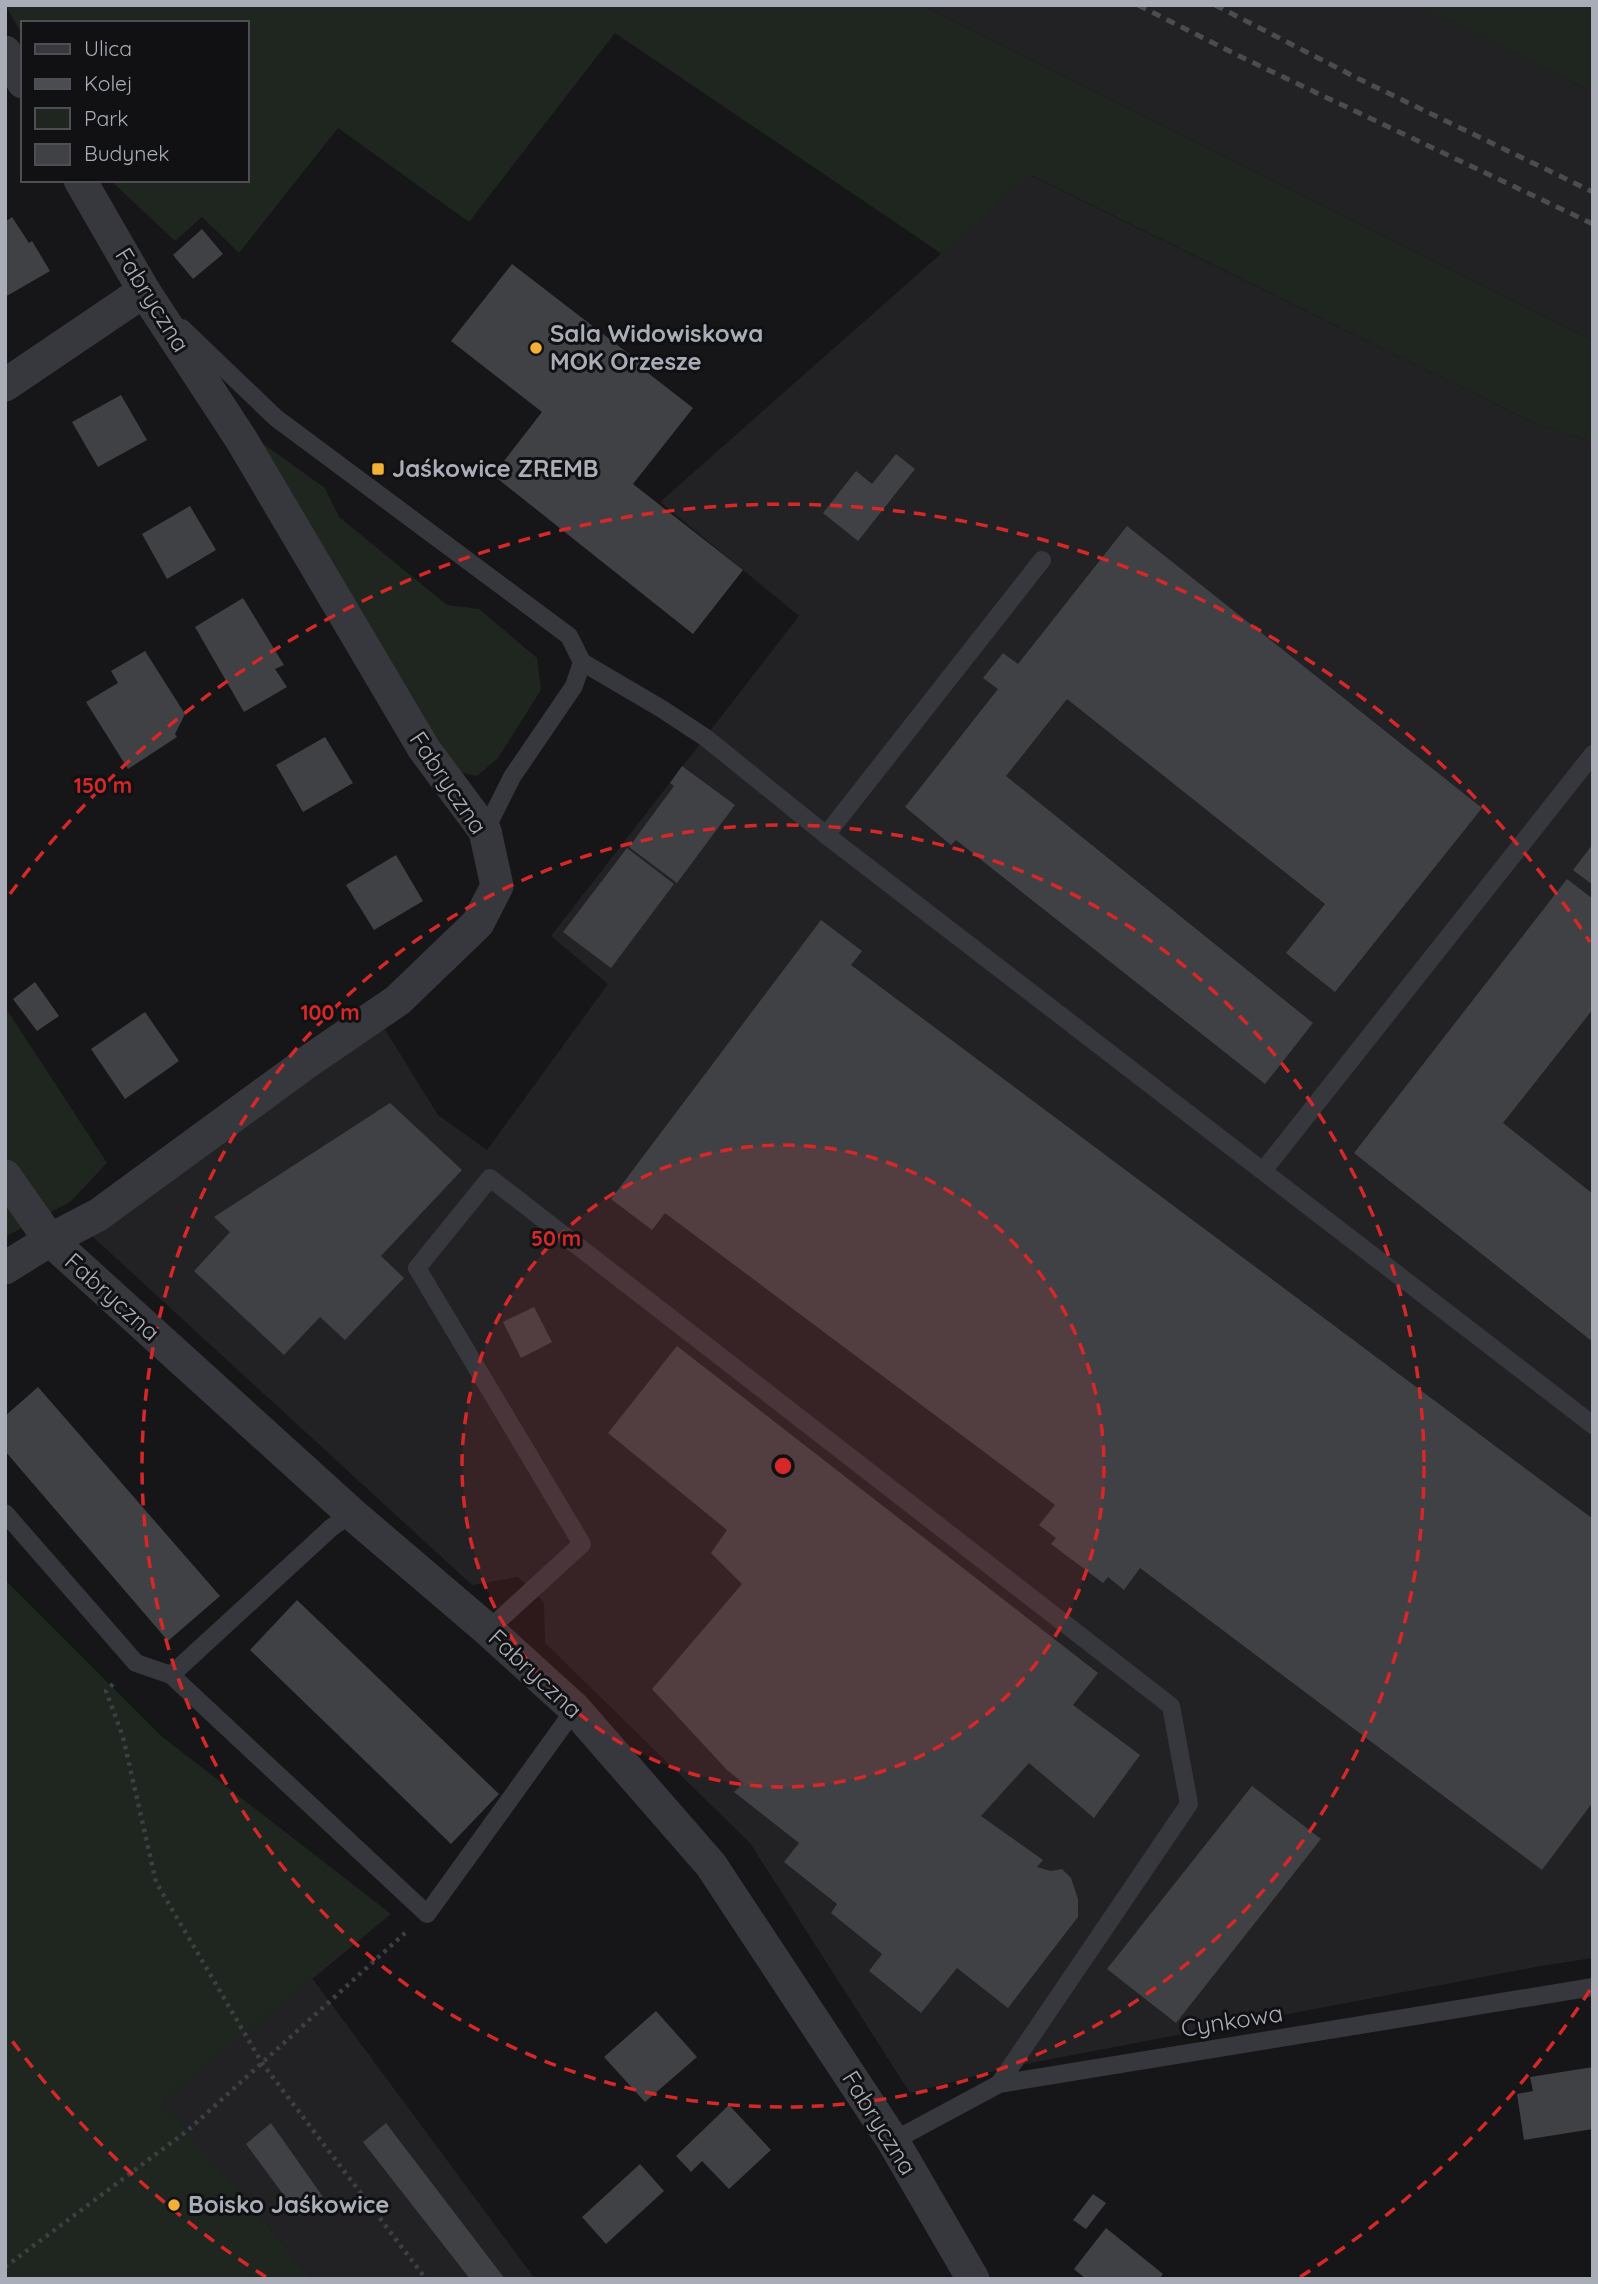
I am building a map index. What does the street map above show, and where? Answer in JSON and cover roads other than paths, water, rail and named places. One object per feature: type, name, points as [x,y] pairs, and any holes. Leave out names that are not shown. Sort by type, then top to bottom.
[{"type":"street","points":[[5,52],[21,79]]},
{"type":"street","name":"Fabryczna","points":[[81,182],[144,291],[241,439],[424,749],[485,831],[496,886],[478,923],[398,1000],[306,1063],[98,1215],[50,1240],[352,1514],[488,1630],[575,1709],[711,1865],[893,2141],[973,2279]]},
{"type":"street","points":[[5,386],[144,291]]},
{"type":"street","points":[[5,1176],[50,1240],[5,1268]]},
{"type":"lane","points":[[144,291],[276,418],[569,636],[582,662],[706,738],[826,835],[1593,1425]]},
{"type":"lane","points":[[826,835],[1042,560]]},
{"type":"lane","points":[[485,831],[512,777],[574,686],[582,662]]},
{"type":"lane","points":[[1263,1171],[1593,754]]},
{"type":"lane","points":[[488,1630],[582,1544],[417,1268],[490,1178],[1171,1706],[1189,1804],[999,2084]]},
{"type":"lane","points":[[5,1513],[136,1663],[171,1675],[427,1914],[575,1709]]},
{"type":"lane","points":[[171,1675],[332,1527],[352,1514]]},
{"type":"lane","name":"Cynkowa","points":[[893,2141],[999,2084],[1593,1987]]},
{"type":"railway","points":[[1138,5],[1237,55],[1593,224]]},
{"type":"railway","points":[[1215,5],[1359,79],[1593,192]]},
{"type":"place","name":"Sala Widowiskowa MOK Orzesze","points":[[536,348]]},
{"type":"place","name":"Jaśkowice ZREMB","points":[[378,469]]},
{"type":"place","name":"Boisko Jaśkowice","points":[[174,2205]]}]
